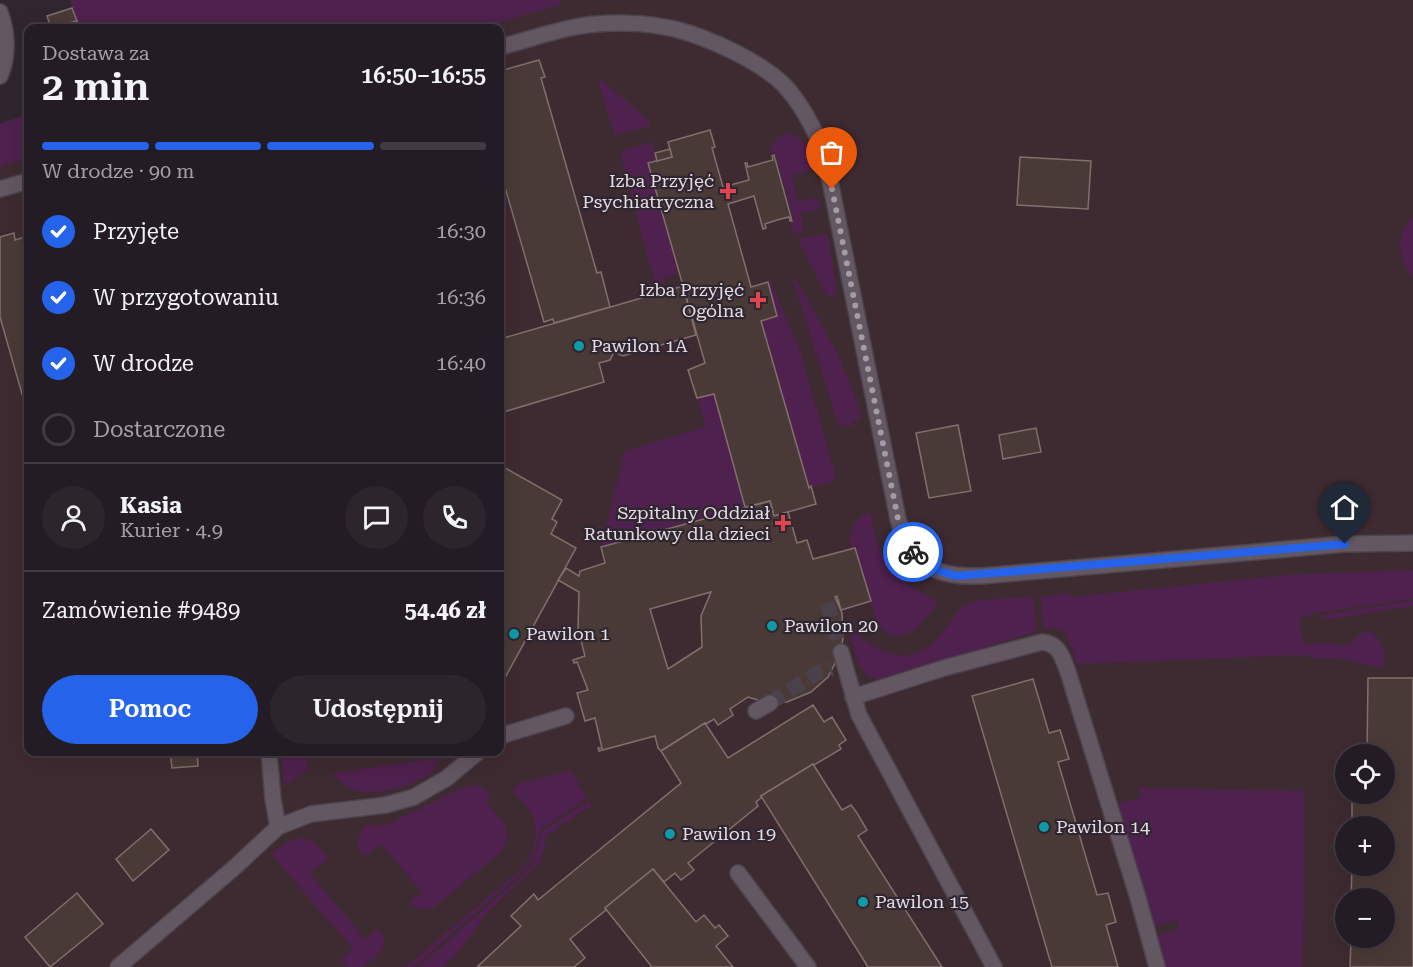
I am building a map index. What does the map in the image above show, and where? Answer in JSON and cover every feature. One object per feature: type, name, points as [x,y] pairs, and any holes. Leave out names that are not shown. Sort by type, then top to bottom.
[{"type":"street","points":[[0,12],[5,26],[6,44],[0,76]]},
{"type":"street","points":[[504,46],[576,27],[626,23],[674,29],[752,62],[783,85],[807,116],[824,151],[898,519],[906,544],[924,564],[939,572],[957,576],[982,576],[1345,544],[1413,543]]},
{"type":"street","points":[[0,189],[24,182]]},
{"type":"street","points":[[853,698],[977,659],[1042,642],[1052,643],[1060,651],[1068,672],[1157,967]]},
{"type":"street","points":[[839,663],[859,715],[994,967]]},
{"type":"street","points":[[756,711],[770,703]]},
{"type":"street","points":[[504,735],[566,716]]},
{"type":"street","points":[[269,756],[278,827]]},
{"type":"street","points":[[118,967],[278,827],[311,814],[386,805],[414,797],[447,778],[473,756]]},
{"type":"street","points":[[738,873],[808,967]]},
{"type":"shaded area","points":[[70,0],[1413,0],[1413,967],[0,967],[0,124],[24,115],[24,756],[504,756],[504,24],[79,24]]},
{"type":"shaded area","points":[[70,0],[562,0],[560,5],[493,24],[79,24]]},
{"type":"shaded area","points":[[601,79],[650,122],[650,126],[614,134],[599,83]]},
{"type":"shaded area","points":[[24,115],[24,159],[0,167],[0,124]]},
{"type":"shaded area","points":[[790,133],[806,146],[814,166],[809,171],[792,175],[797,202],[814,198],[821,204],[817,210],[800,213],[804,232],[795,234],[790,223],[794,221],[775,153],[770,154],[776,139]]},
{"type":"shaded area","points":[[652,142],[657,161],[648,164],[679,273],[664,278],[665,282],[659,283],[654,280],[621,156],[624,150]]},
{"type":"shaded area","points":[[1413,216],[1413,277],[1403,262],[1400,246],[1403,231]]},
{"type":"shaded area","points":[[823,234],[828,236],[837,291],[836,295],[828,297],[798,239]]},
{"type":"shaded area","points":[[796,279],[850,382],[861,418],[852,421],[853,427],[838,424],[793,280]]},
{"type":"shaded area","points":[[768,282],[771,283],[799,348],[836,477],[830,483],[809,488],[761,321]]},
{"type":"shaded area","points":[[714,394],[745,506],[601,547],[625,451],[706,427],[697,398]]},
{"type":"shaded area","points":[[870,512],[879,546],[890,568],[908,584],[938,602],[919,626],[903,635],[894,636],[877,624],[855,548],[852,548],[851,536],[856,521]]},
{"type":"shaded area","points":[[1413,570],[1413,599],[1321,612],[1300,618],[1303,644],[1333,643],[1340,646],[1349,644],[1365,631],[1370,631],[1382,647],[1383,668],[1337,658],[1312,658],[1304,655],[1077,664],[1066,633],[1056,628],[1044,628],[1040,597],[1069,593],[1070,597],[1286,575]]},
{"type":"shaded area","points":[[1033,597],[1037,631],[886,679],[876,679],[863,670],[855,654],[848,627],[872,646],[884,652],[908,655],[919,652],[931,644],[957,613],[968,604],[989,599]]},
{"type":"shaded area","points":[[1413,601],[1413,606],[1330,619],[1321,615]]},
{"type":"shaded area","points":[[281,756],[306,756],[308,769],[284,786]]},
{"type":"shaded area","points":[[439,758],[436,767],[418,781],[406,786],[379,791],[354,790],[332,773]]},
{"type":"shaded area","points":[[570,771],[587,798],[541,829],[534,856],[522,872],[414,967],[406,967],[525,864],[533,850],[536,828],[531,813],[512,790],[521,783]]},
{"type":"shaded area","points":[[476,785],[486,790],[491,796],[486,801],[507,830],[505,844],[501,852],[433,908],[419,909],[409,903],[422,892],[381,844],[364,857],[359,848],[358,838],[371,822],[373,827],[398,821],[398,818],[447,795]]},
{"type":"shaded area","points":[[1139,788],[1304,791],[1303,967],[1165,967],[1157,936],[1178,929],[1176,920],[1154,926],[1118,804],[1141,797]]},
{"type":"shaded area","points":[[589,801],[592,805],[547,835],[541,861],[489,911],[456,955],[444,967],[419,967],[527,871],[537,852],[542,831]]},
{"type":"shaded area","points":[[298,838],[313,841],[329,859],[310,873],[365,939],[378,929],[382,934],[384,946],[380,953],[364,967],[348,967],[340,960],[353,949],[271,854],[284,844]]},
{"type":"building","points":[[72,8],[77,21],[50,24],[47,16]]},
{"type":"building","points":[[539,60],[545,77],[541,78],[597,273],[601,272],[610,307],[554,323],[553,319],[544,322],[504,184],[504,70]]},
{"type":"building","points":[[710,130],[715,147],[712,148],[723,187],[749,180],[745,163],[748,167],[773,160],[774,155],[792,221],[789,217],[777,220],[765,224],[766,228],[763,229],[754,196],[728,204],[751,287],[768,282],[777,316],[761,321],[809,488],[811,486],[816,504],[774,516],[770,501],[745,507],[714,394],[697,398],[688,370],[705,363],[648,163],[672,157],[668,142]]},
{"type":"building","points":[[670,149],[672,157],[657,161],[655,153]]},
{"type":"building","points":[[1020,157],[1091,161],[1088,209],[1017,205]]},
{"type":"building","points":[[14,233],[15,240],[24,237],[24,401],[0,317],[0,237]]},
{"type":"building","name":"Pawilon 1A","points":[[683,286],[696,335],[623,356],[614,352],[610,360],[599,363],[604,382],[504,412],[504,338]]},
{"type":"building","points":[[958,425],[971,491],[929,498],[916,433]]},
{"type":"building","points":[[1036,428],[1041,452],[1003,459],[999,435]]},
{"type":"building","name":"Pawilon 1","points":[[504,467],[562,500],[552,519],[557,522],[551,534],[576,548],[504,680]]},
{"type":"building","name":"Pawilon 20","points":[[770,501],[774,516],[788,512],[797,543],[807,540],[813,559],[855,548],[871,601],[841,610],[837,596],[835,597],[842,613],[841,652],[828,677],[811,692],[787,702],[765,702],[748,697],[730,709],[733,715],[718,725],[714,719],[705,723],[661,751],[655,736],[599,751],[598,748],[602,748],[595,718],[585,721],[577,693],[588,690],[577,662],[574,663],[573,660],[585,656],[578,629],[579,592],[558,580],[566,568],[579,576],[580,571],[605,563],[601,547]],"holes":[[[711,592],[701,616],[702,647],[668,669],[650,609]]]},
{"type":"building","points":[[1368,678],[1413,678],[1413,967],[1350,967],[1351,948],[1395,948],[1395,888],[1351,888],[1352,876],[1395,876],[1395,816],[1352,816],[1352,804],[1395,804],[1395,744],[1367,744]]},
{"type":"building","name":"Pawilon 14","points":[[1033,679],[1049,733],[1060,730],[1069,759],[1058,762],[1097,895],[1108,893],[1116,922],[1106,925],[1118,967],[1052,967],[972,696]]},
{"type":"building","name":"Pawilon 19","points":[[813,705],[824,722],[832,717],[846,740],[839,745],[841,749],[761,796],[756,802],[758,806],[688,863],[694,870],[681,880],[675,873],[664,882],[653,869],[605,908],[606,910],[570,939],[585,958],[574,967],[477,967],[521,926],[511,916],[534,894],[538,900],[681,783],[661,751],[705,723],[728,758]]},
{"type":"building","points":[[170,756],[197,756],[198,766],[172,768]]},
{"type":"building","name":"Pawilon 15","points":[[813,764],[842,810],[851,805],[857,813],[867,830],[858,836],[942,967],[868,967],[761,796]]},
{"type":"building","points":[[151,829],[169,850],[133,881],[116,859]]},
{"type":"building","points":[[653,869],[696,922],[704,915],[715,928],[719,925],[728,936],[716,946],[733,967],[652,967],[605,908]]},
{"type":"building","points":[[77,893],[103,924],[50,967],[25,937]]},
{"type":"tunnel","points":[[827,603],[841,652]]},
{"type":"tunnel","points":[[770,703],[817,673],[832,669]]},
{"type":"way so far","points":[[832,189],[898,519],[906,544],[913,552]]},
{"type":"place","name":"Izba Przyjęć Psychiatryczna","points":[[728,191]]},
{"type":"place","name":"Izba Przyjęć Ogólna","points":[[758,300]]},
{"type":"place","name":"Pawilon 1A","points":[[579,346]]},
{"type":"place","name":"Szpitalny Oddział Ratunkowy dla dzieci","points":[[783,523]]},
{"type":"place","name":"Pawilon 20","points":[[772,626]]},
{"type":"place","name":"Pawilon 1","points":[[514,634]]},
{"type":"place","name":"Pawilon 14","points":[[1044,827]]},
{"type":"place","name":"Pawilon 19","points":[[670,834]]},
{"type":"place","name":"Pawilon 15","points":[[863,902]]},
{"type":"route","points":[[913,552],[924,564],[939,572],[957,576],[982,576],[1345,544]]}]
